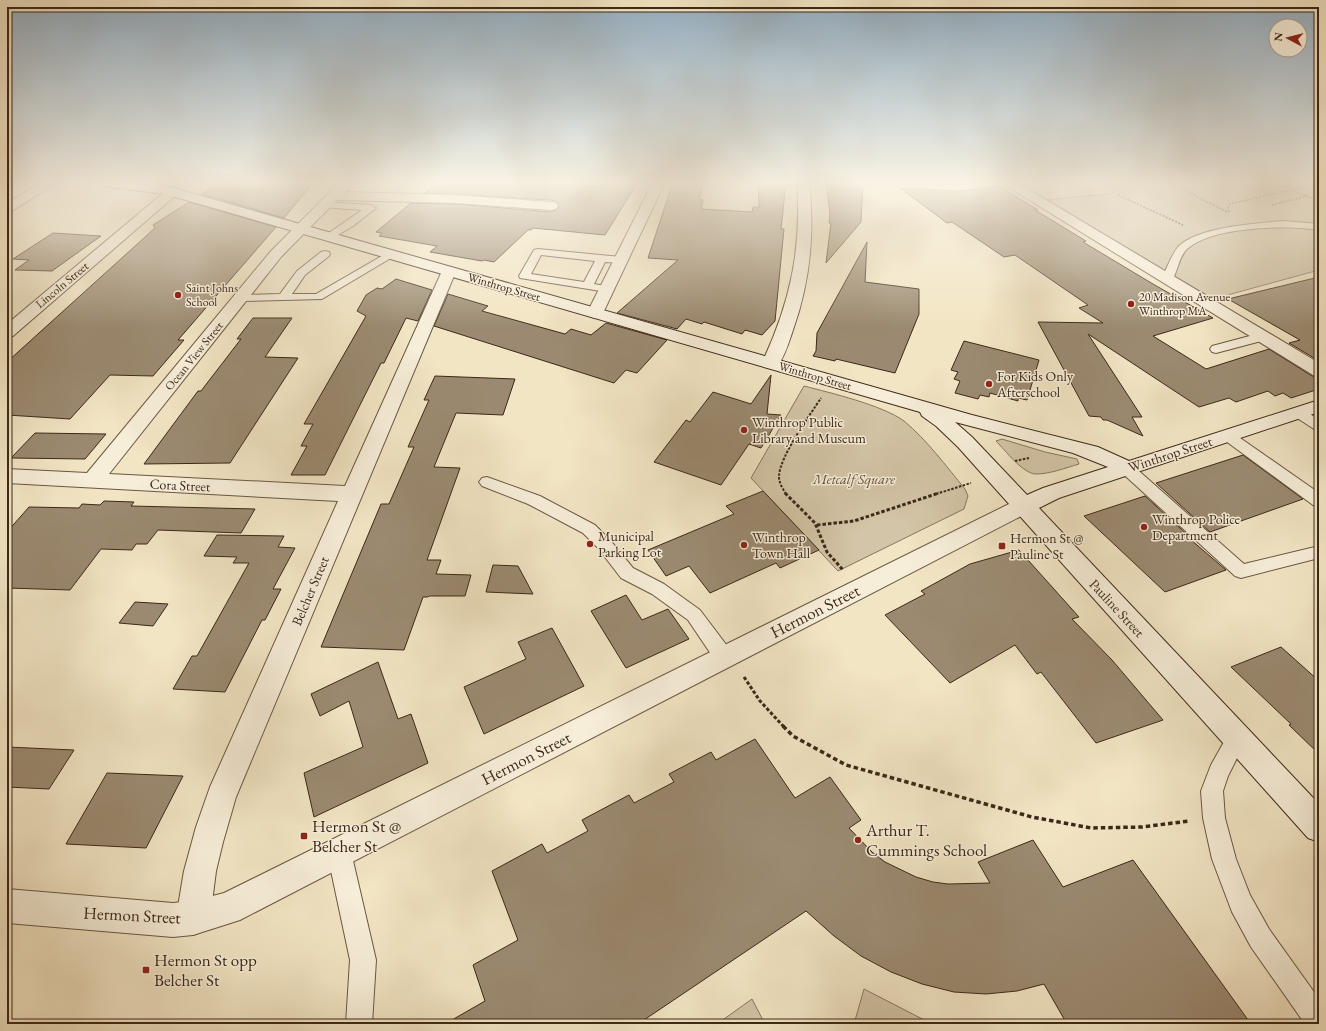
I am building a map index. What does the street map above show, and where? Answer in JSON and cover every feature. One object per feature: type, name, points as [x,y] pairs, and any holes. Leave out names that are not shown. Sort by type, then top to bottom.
[{"type":"street","name":"Lincoln Street","points":[[7,332],[127,230]]},
{"type":"street","name":"Ocean View Street","points":[[93,480],[276,254],[300,230]]},
{"type":"street","name":"Winthrop Street","points":[[305,230],[904,401]]},
{"type":"street","points":[[595,313],[636,230]]},
{"type":"street","points":[[771,363],[787,326],[801,274],[804,230]]},
{"type":"street","points":[[1085,230],[1319,371]]},
{"type":"street","name":"Belcher Street","points":[[192,918],[198,874],[204,847],[218,804],[449,271]]},
{"type":"street","points":[[904,401],[1026,435],[1086,449],[1108,458],[1126,468]]},
{"type":"street","name":"Pauline Street","points":[[904,401],[929,412],[950,428],[1319,827]]},
{"type":"street","name":"Winthrop Street","points":[[1023,506],[1051,493],[1319,406]]},
{"type":"street","name":"Cora Street","points":[[7,476],[352,494]]},
{"type":"street","name":"Hermon Street","points":[[7,906],[158,919],[192,918],[228,908],[1023,506]]},
{"type":"lane","points":[[330,237],[341,230]]},
{"type":"lane","points":[[1167,280],[1184,247],[1207,236],[1227,230]]},
{"type":"lane","points":[[607,289],[524,276],[538,252],[621,260]]},
{"type":"lane","points":[[283,298],[301,273],[325,254]]},
{"type":"lane","points":[[240,298],[318,298],[391,254]]},
{"type":"lane","points":[[587,286],[602,258]]},
{"type":"lane","points":[[537,296],[555,281]]},
{"type":"lane","points":[[1216,349],[1261,337]]},
{"type":"lane","points":[[1299,413],[1319,426]]},
{"type":"lane","points":[[1228,436],[1319,502]]},
{"type":"lane","points":[[1126,468],[1241,571],[1319,552]]},
{"type":"lane","points":[[487,482],[534,500],[589,529],[604,544],[627,573],[658,589],[694,615],[727,656]]},
{"type":"lane","points":[[1237,738],[1219,772],[1212,791],[1214,818],[1224,859],[1241,903],[1260,938],[1319,1021]]},
{"type":"lane","points":[[339,852],[363,960],[359,1024]]},
{"type":"path","points":[[1194,230],[1207,236]]},
{"type":"path","points":[[822,397],[786,456],[781,466],[779,476],[781,485],[792,502],[817,525],[825,549],[831,558],[844,571]]},
{"type":"path","points":[[817,525],[854,521],[972,483]]},
{"type":"path","points":[[727,656],[760,701],[793,736],[846,765],[1032,817],[1091,828],[1142,827],[1214,818]]},
{"type":"green space","points":[[1097,230],[1319,230],[1319,270],[1213,299]]},
{"type":"green space","name":"Metcalf Square","points":[[804,386],[870,405],[904,421],[928,445],[965,489],[968,496],[964,509],[838,571],[751,478]]},
{"type":"green space","points":[[1002,439],[1045,452],[1077,459],[1079,464],[1047,473],[1031,473],[1020,466],[996,441]]},
{"type":"green space","points":[[864,989],[932,1024],[854,1024]]},
{"type":"green space","points":[[752,999],[765,1024],[717,1024]]},
{"type":"building","points":[[153,230],[273,230],[178,340],[184,340],[153,376],[110,375],[70,419],[7,415],[7,362]]},
{"type":"building","points":[[378,230],[528,230],[494,262],[430,252],[437,246],[379,236],[382,233],[376,232]]},
{"type":"building","points":[[555,230],[608,230],[605,235]]},
{"type":"building","points":[[657,230],[784,230],[775,321],[762,335],[745,330],[742,334],[704,322],[702,324],[686,319],[677,329],[617,313],[678,260],[648,258]]},
{"type":"building","points":[[830,230],[854,230],[826,263]]},
{"type":"building","points":[[964,230],[1068,230],[1086,241],[1083,242],[1213,318],[1153,336],[1206,369],[1269,349],[1312,376],[1319,377],[1319,389],[1291,398],[1283,393],[1275,396],[1268,391],[1236,402],[1229,398],[1199,407],[1088,334],[1142,417],[1132,417],[1143,436],[1107,420],[1103,420],[1101,417],[1089,416],[1038,322],[1103,323],[1079,308],[1088,305],[1015,255],[1004,257]]},
{"type":"building","points":[[53,233],[101,236],[52,271],[15,270],[29,260],[13,259]]},
{"type":"building","points":[[867,242],[865,282],[919,289],[919,314],[895,373],[836,359],[835,361],[813,356],[816,351],[817,333]]},
{"type":"building","points":[[1319,277],[1319,361],[1289,343],[1300,340],[1228,299]]},
{"type":"building","points":[[396,279],[432,290],[418,321],[406,318],[384,363],[381,363],[325,475],[291,475],[307,446],[301,446],[313,424],[304,424],[366,316],[357,311],[366,295],[377,288],[382,289]]},
{"type":"building","points":[[448,294],[488,306],[482,311],[565,334],[571,329],[591,335],[606,323],[667,340],[637,373],[626,370],[614,383],[434,326]]},
{"type":"building","points":[[253,318],[292,318],[265,357],[298,358],[230,463],[144,464],[198,391],[201,391],[241,339],[237,339]]},
{"type":"building","points":[[964,341],[1039,360],[1027,400],[1018,398],[1018,401],[990,393],[989,397],[980,395],[978,399],[955,393],[960,381],[954,379],[958,372],[951,370]]},
{"type":"building","points":[[771,375],[767,414],[781,415],[761,448],[749,444],[721,485],[654,462],[686,420],[690,422],[713,392],[751,404]]},
{"type":"building","points":[[435,376],[515,379],[503,415],[456,413],[434,467],[460,468],[427,560],[441,560],[436,574],[471,575],[465,596],[423,597],[404,650],[321,647],[381,504],[389,504],[414,447],[408,447],[429,400],[424,400]]},
{"type":"building","points":[[35,433],[106,434],[85,459],[11,458]]},
{"type":"building","points":[[1243,455],[1303,499],[1210,532],[1156,483]]},
{"type":"building","name":"Winthrop Town Hall","points":[[763,491],[819,550],[780,568],[776,563],[710,593],[689,566],[666,576],[648,550],[734,514],[726,506]]},
{"type":"building","points":[[1145,496],[1192,539],[1190,539],[1226,570],[1165,592],[1084,516]]},
{"type":"building","points":[[104,501],[134,502],[131,506],[255,509],[241,533],[158,530],[147,544],[136,544],[132,550],[101,549],[70,590],[7,588],[7,532],[29,507],[79,508],[82,504],[100,505]]},
{"type":"building","points":[[217,535],[284,536],[278,547],[295,548],[273,589],[281,589],[265,620],[262,620],[225,692],[173,689],[192,656],[197,656],[249,563],[233,563],[237,557],[204,556]]},
{"type":"building","points":[[1019,550],[1079,617],[1072,619],[1112,660],[1163,720],[1096,743],[1041,672],[1037,674],[1015,645],[950,683],[885,615],[925,594],[921,591],[970,564]]},
{"type":"building","points":[[493,565],[518,566],[533,594],[486,592]]},
{"type":"building","points":[[626,595],[642,620],[668,609],[689,639],[626,668],[591,611]]},
{"type":"building","points":[[135,602],[168,604],[153,626],[119,623]]},
{"type":"building","points":[[552,628],[584,686],[484,734],[464,687],[526,659],[518,642]]},
{"type":"building","points":[[1281,647],[1319,681],[1319,754],[1289,725],[1291,724],[1231,667]]},
{"type":"building","points":[[378,662],[398,719],[411,714],[428,763],[314,817],[304,773],[363,747],[349,701],[320,716],[311,694]]},
{"type":"building","points":[[755,739],[795,798],[830,777],[861,820],[849,828],[872,852],[885,862],[916,877],[933,882],[948,884],[990,883],[978,862],[1033,840],[1063,887],[1133,860],[1251,1024],[1067,1024],[1044,984],[1017,991],[986,994],[954,992],[922,984],[891,972],[861,956],[834,936],[806,911],[638,1024],[597,1024],[581,1021],[573,1024],[445,1024],[485,1001],[473,965],[518,940],[492,871],[542,844],[547,853],[588,831],[582,820],[629,795],[634,803],[674,782],[669,774],[711,752],[716,760]]},
{"type":"building","points":[[7,747],[74,750],[49,789],[7,787]]},
{"type":"building","points":[[107,773],[183,776],[146,848],[66,844]]},
{"type":"place","name":"Saint Johns School","points":[[178,295]]},
{"type":"place","name":"20 Madison Avenue Winthrop MA","points":[[1131,304]]},
{"type":"place","name":"For Kids Only Afterschool","points":[[989,384]]},
{"type":"place","name":"Winthrop Public Library and Museum","points":[[744,430]]},
{"type":"place","name":"Winthrop Police Department","points":[[1144,527]]},
{"type":"place","name":"Municipal Parking Lot","points":[[590,544]]},
{"type":"place","name":"Winthrop Town Hall","points":[[744,545]]},
{"type":"place","name":"Hermon St @ Pauline St","points":[[1002,546]]},
{"type":"place","name":"Hermon St @ Belcher St","points":[[304,836]]},
{"type":"place","name":"Arthur T. Cummings School","points":[[858,840]]},
{"type":"place","name":"Hermon St opp Belcher St","points":[[146,970]]}]
